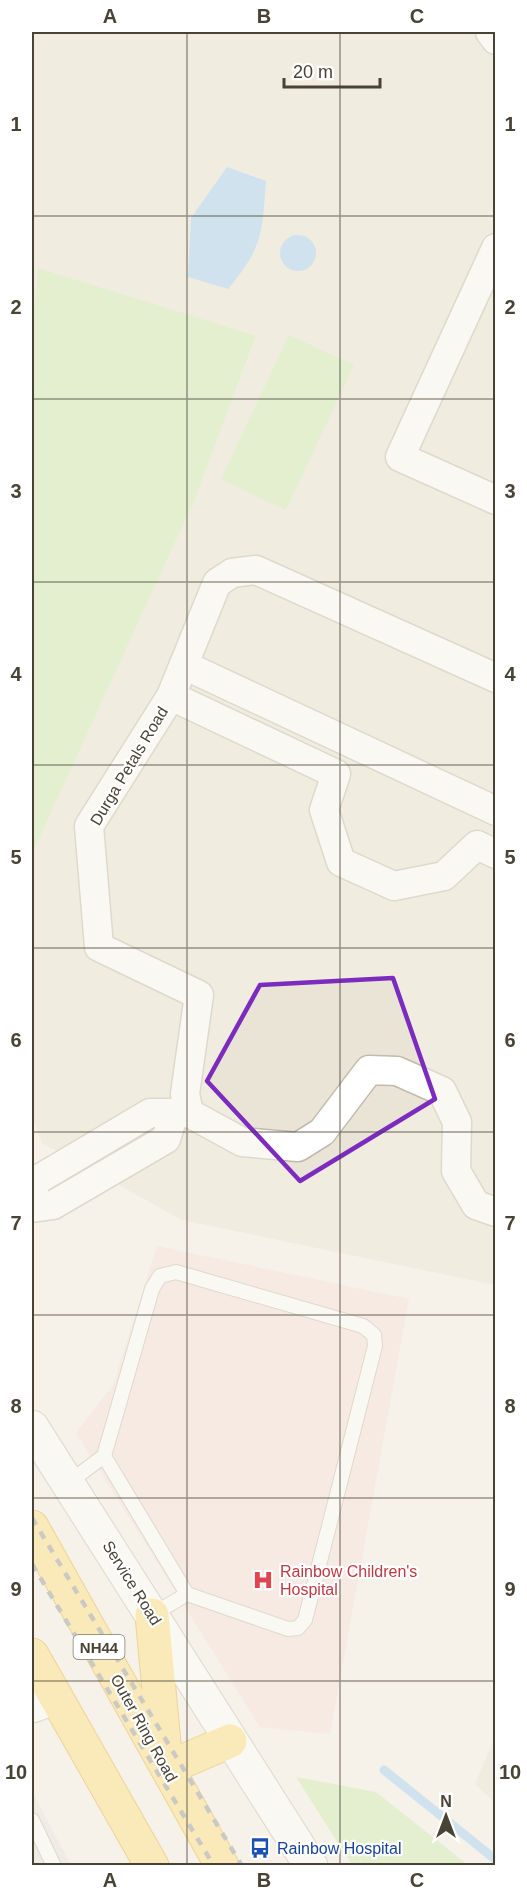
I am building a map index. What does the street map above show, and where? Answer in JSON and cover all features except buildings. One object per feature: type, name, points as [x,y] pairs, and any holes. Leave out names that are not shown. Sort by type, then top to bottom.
[{"type":"highway","name":"Outer Ring Road","points":[[32,1527],[222,1866]]},
{"type":"highway","points":[[152,1614],[167,1768],[230,1741]]},
{"type":"highway","points":[[32,1655],[43,1702],[152,1866]]},
{"type":"street","points":[[490,32],[495,40]]},
{"type":"street","points":[[495,248],[400,457],[495,500]]},
{"type":"street","points":[[171,696],[217,584],[232,573],[256,570],[495,678]]},
{"type":"street","points":[[184,665],[495,811]]},
{"type":"street","name":"Durga Petals Road","points":[[182,1114],[199,995],[99,947],[89,826],[171,696],[336,774],[324,810],[341,862],[394,886],[444,876],[477,845],[495,854]]},
{"type":"street","points":[[32,1194],[37,1180],[150,1113],[182,1114],[242,1142],[297,1147],[322,1132],[369,1070],[397,1071],[442,1091],[457,1122],[456,1171],[476,1205],[495,1212]]},
{"type":"street","points":[[32,1208],[52,1206],[166,1139],[182,1114]]},
{"type":"street","name":"Service Road","points":[[32,1427],[311,1866]]},
{"type":"lane","points":[[68,1483],[104,1456],[152,1289],[160,1276],[176,1272],[363,1326],[374,1335],[375,1346],[305,1620],[297,1628],[288,1629],[187,1594],[104,1456]]},
{"type":"lane","points":[[152,1614],[187,1594]]},
{"type":"lane","points":[[32,1820],[54,1866]]},
{"type":"highlighted area","points":[[393,978],[435,1099],[300,1181],[207,1081],[260,985]]},
{"type":"shaded area","points":[[32,32],[495,32],[495,1285],[182,1220],[42,1143],[32,1116],[32,854],[194,501],[256,337],[38,268],[34,308],[32,308]]},
{"type":"shaded area","name":"Rainbow Children's Hospital","points":[[157,1246],[409,1299],[330,1734],[260,1727],[76,1433],[113,1385]]},
{"type":"shaded area","points":[[495,1736],[495,1803],[475,1784]]},
{"type":"shaded area","points":[[32,1792],[71,1865],[32,1865]]},
{"type":"green space","points":[[38,268],[256,336],[194,501],[32,854],[32,308],[34,308]]},
{"type":"green space","points":[[289,335],[354,365],[286,510],[221,479]]},
{"type":"green space","points":[[296,1777],[376,1792],[468,1865],[352,1865]]},
{"type":"water","points":[[227,167],[266,181],[259,239],[248,262],[228,289],[188,277],[191,218]]},
{"type":"water","points":[[298,235],[311,240],[316,253],[311,266],[298,271],[285,266],[280,253],[285,240]]},
{"type":"waterway","points":[[384,1770],[496,1860]]},
{"type":"railway","points":[[32,1518],[242,1866]]},
{"type":"railway","points":[[32,1564],[214,1866]]},
{"type":"place","name":"Rainbow Children's Hospital","points":[[263,1580]]},
{"type":"place","name":"Rainbow Hospital","points":[[260,1848]]}]
